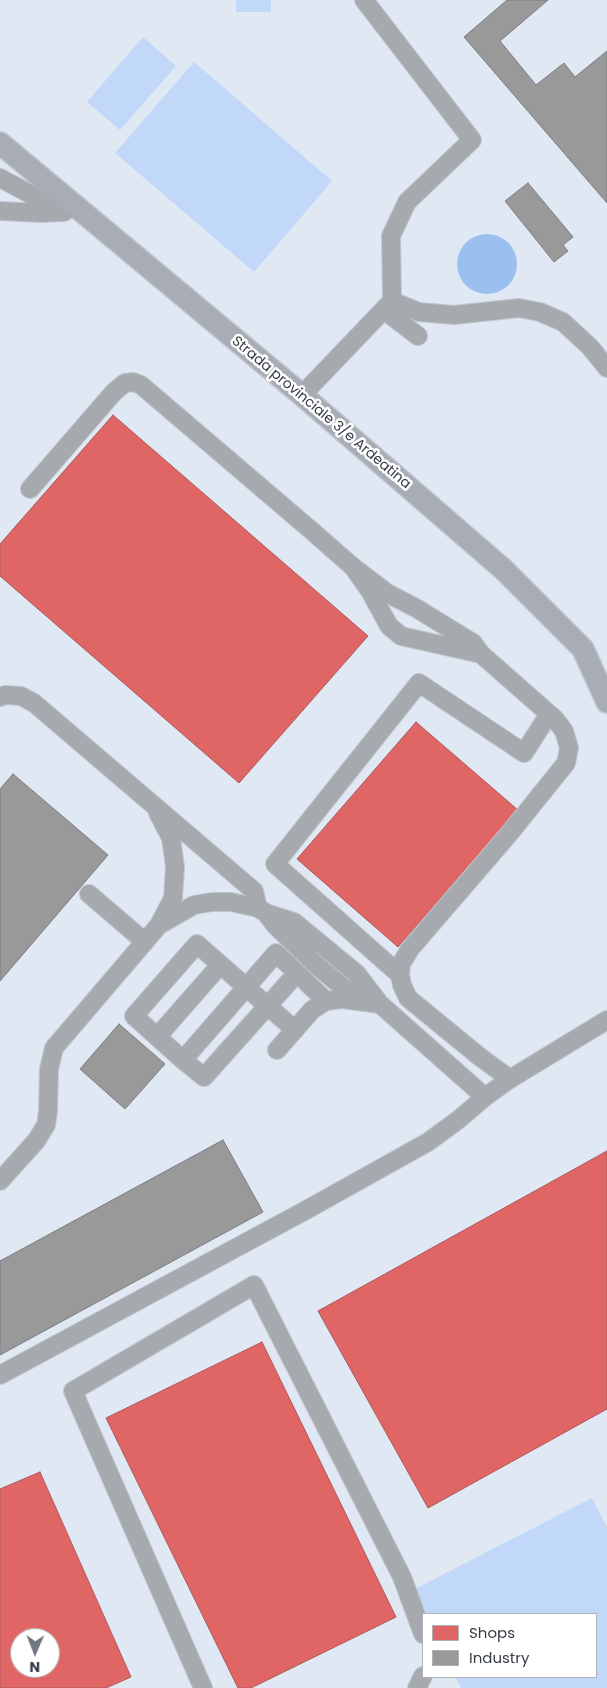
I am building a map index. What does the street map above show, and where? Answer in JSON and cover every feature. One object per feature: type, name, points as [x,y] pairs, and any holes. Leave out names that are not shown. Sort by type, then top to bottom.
[{"type":"main road","name":"Strada provinciale 3/e Ardeatina","points":[[2,146],[69,208],[302,395],[503,569],[583,649],[607,702]]},
{"type":"street","points":[[302,395],[388,306],[391,236],[407,202],[472,140],[364,0]]},
{"type":"street","points":[[0,178],[69,208]]},
{"type":"street","points":[[0,211],[41,213],[69,208]]},
{"type":"street","points":[[388,306],[418,336]]},
{"type":"street","points":[[388,306],[419,312],[454,315],[519,308],[540,312],[564,322],[607,368]]},
{"type":"street","points":[[30,489],[114,392],[126,383],[133,382],[141,385],[353,567],[387,593],[416,608],[473,643],[481,654],[550,714],[564,731],[569,748],[566,763],[509,834],[410,949],[400,964],[402,985],[408,998],[510,1080]]},
{"type":"street","points":[[353,567],[389,626],[401,636],[481,654]]},
{"type":"street","points":[[400,975],[275,864],[419,683],[524,753],[550,714]]},
{"type":"street","points":[[0,697],[5,695],[21,696],[34,703],[254,891],[262,910]]},
{"type":"street","points":[[0,1182],[36,1141],[46,1125],[50,1069],[54,1048],[159,925],[173,898],[175,867],[171,838],[153,804]]},
{"type":"street","points":[[89,894],[145,942]]},
{"type":"street","points":[[159,925],[194,905],[212,902],[231,902],[262,910],[294,922],[357,974],[380,1004],[485,1097]]},
{"type":"street","points":[[295,1030],[267,1006],[246,987],[196,944],[134,1016],[204,1077],[267,1006],[297,973]]},
{"type":"street","points":[[183,1060],[276,953],[326,1001]]},
{"type":"street","points":[[157,1037],[220,965]]},
{"type":"street","points":[[278,1050],[312,1010],[326,1001],[342,999],[380,1004]]},
{"type":"street","points":[[0,1375],[428,1142],[485,1097],[607,1020]]},
{"type":"street","points":[[203,1688],[73,1390],[254,1285],[402,1577],[422,1631]]},
{"type":"shaded area","points":[[236,0],[271,0],[271,12],[236,12]]},
{"type":"shaded area","points":[[143,37],[176,66],[120,130],[87,102]]},
{"type":"shaded area","points":[[194,62],[332,181],[254,272],[115,153]]},
{"type":"shaded area","points":[[487,234],[503,239],[508,243],[512,248],[517,264],[512,280],[508,285],[503,289],[487,294],[471,289],[466,285],[462,280],[457,264],[462,248],[466,243],[471,239]]},
{"type":"shaded area","points":[[592,1498],[607,1527],[607,1688],[461,1688],[456,1678],[597,1678],[597,1613],[424,1613],[413,1590]]},
{"type":"building: Shops","points":[[113,415],[368,636],[239,783],[0,576],[0,544]]},
{"type":"building: Shops","points":[[416,722],[518,810],[398,947],[297,859]]},
{"type":"building: Shops","points":[[607,1151],[607,1409],[428,1508],[318,1311]]},
{"type":"building: Shops","points":[[262,1342],[396,1617],[251,1688],[238,1688],[106,1418]]},
{"type":"building: Shops","points":[[40,1472],[131,1677],[106,1688],[0,1688],[0,1489]]},
{"type":"building: Industry","points":[[507,0],[548,0],[500,41],[536,85],[564,63],[575,77],[607,51],[607,203],[464,37]]},
{"type":"building: Industry","points":[[528,183],[573,237],[563,245],[568,251],[554,262],[505,201]]},
{"type":"building: Industry","points":[[13,774],[108,855],[0,981],[0,789]]},
{"type":"building: Industry","points":[[119,1024],[165,1064],[125,1109],[80,1069]]},
{"type":"building: Industry","points":[[223,1140],[263,1212],[0,1355],[0,1261]]}]
